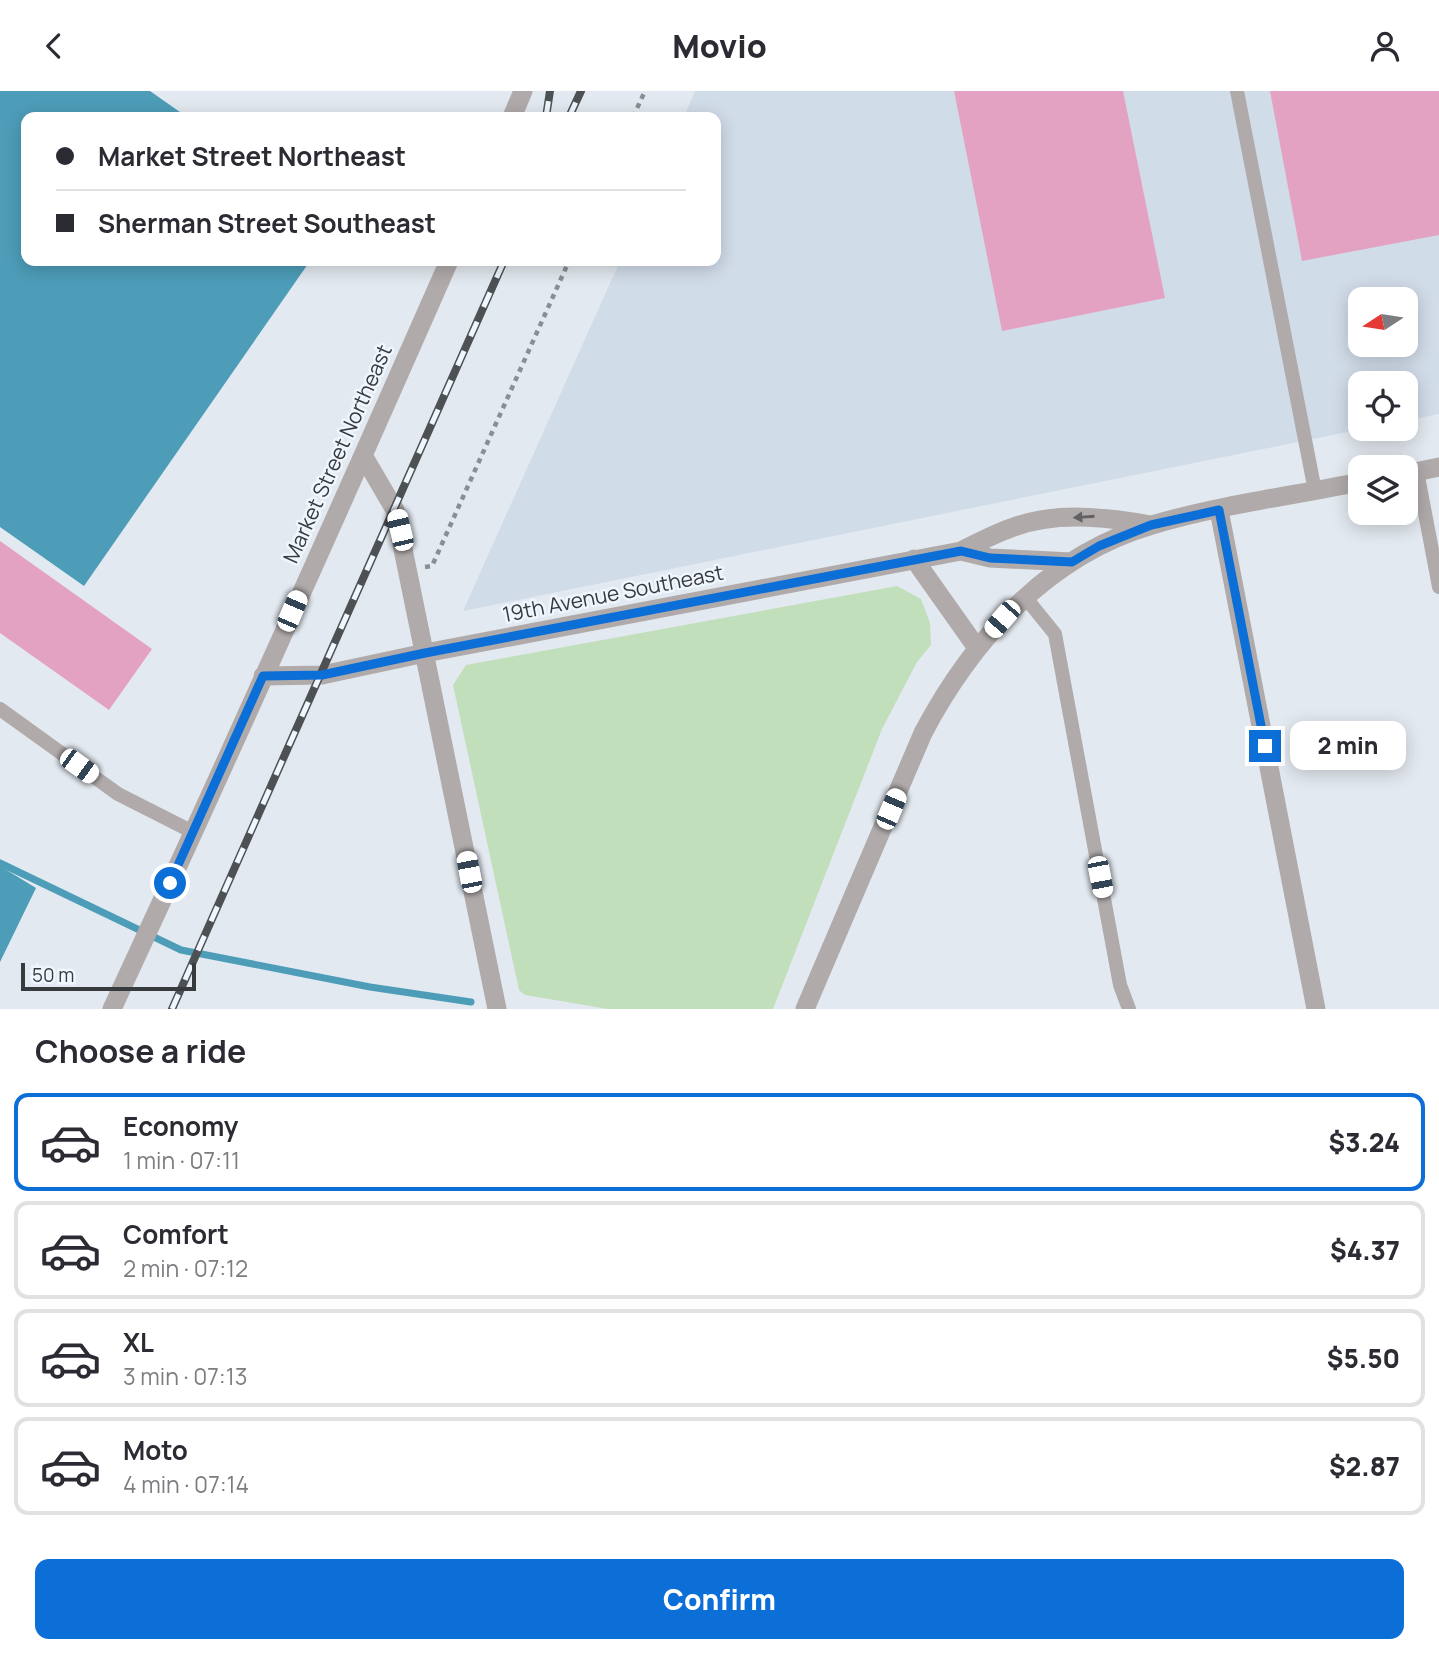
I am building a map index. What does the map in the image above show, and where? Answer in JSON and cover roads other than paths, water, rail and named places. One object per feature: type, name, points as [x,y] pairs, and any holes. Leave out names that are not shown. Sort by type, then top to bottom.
[{"type":"street","points":[[514,112],[523,91]]},
{"type":"street","name":"Market Street Northeast","points":[[112,1009],[310,569],[364,457],[447,266]]},
{"type":"street","points":[[364,457],[395,510],[497,1009]]},
{"type":"street","points":[[1418,471],[1439,467]]},
{"type":"street","name":"19th Avenue Southeast","points":[[961,551],[990,558],[1078,557],[1151,525],[1348,484]]},
{"type":"street","points":[[1219,510],[1316,1009]]},
{"type":"street","name":"19th Avenue Southeast","points":[[263,676],[322,675],[961,551],[1013,527],[1097,516],[1151,525]]},
{"type":"street","points":[[805,1009],[923,733],[939,703],[977,648],[1025,597],[1078,557]]},
{"type":"street","points":[[914,559],[977,648]]},
{"type":"lane","points":[[1237,91],[1315,491]]},
{"type":"lane","points":[[1418,501],[1439,587]]},
{"type":"lane","points":[[1025,597],[1055,634],[1120,985],[1129,1009]]},
{"type":"lane","points":[[0,709],[118,794],[193,832]]},
{"type":"water","points":[[0,91],[150,91],[180,112],[21,112],[21,266],[307,266],[84,586],[0,527]]},
{"type":"water","points":[[0,866],[36,888],[0,962]]},
{"type":"waterway","points":[[0,863],[181,950],[370,987],[471,1002]]},
{"type":"railway","points":[[547,112],[550,91]]},
{"type":"railway","points":[[571,112],[581,91]]},
{"type":"railway","points":[[172,1009],[502,266]]}]
